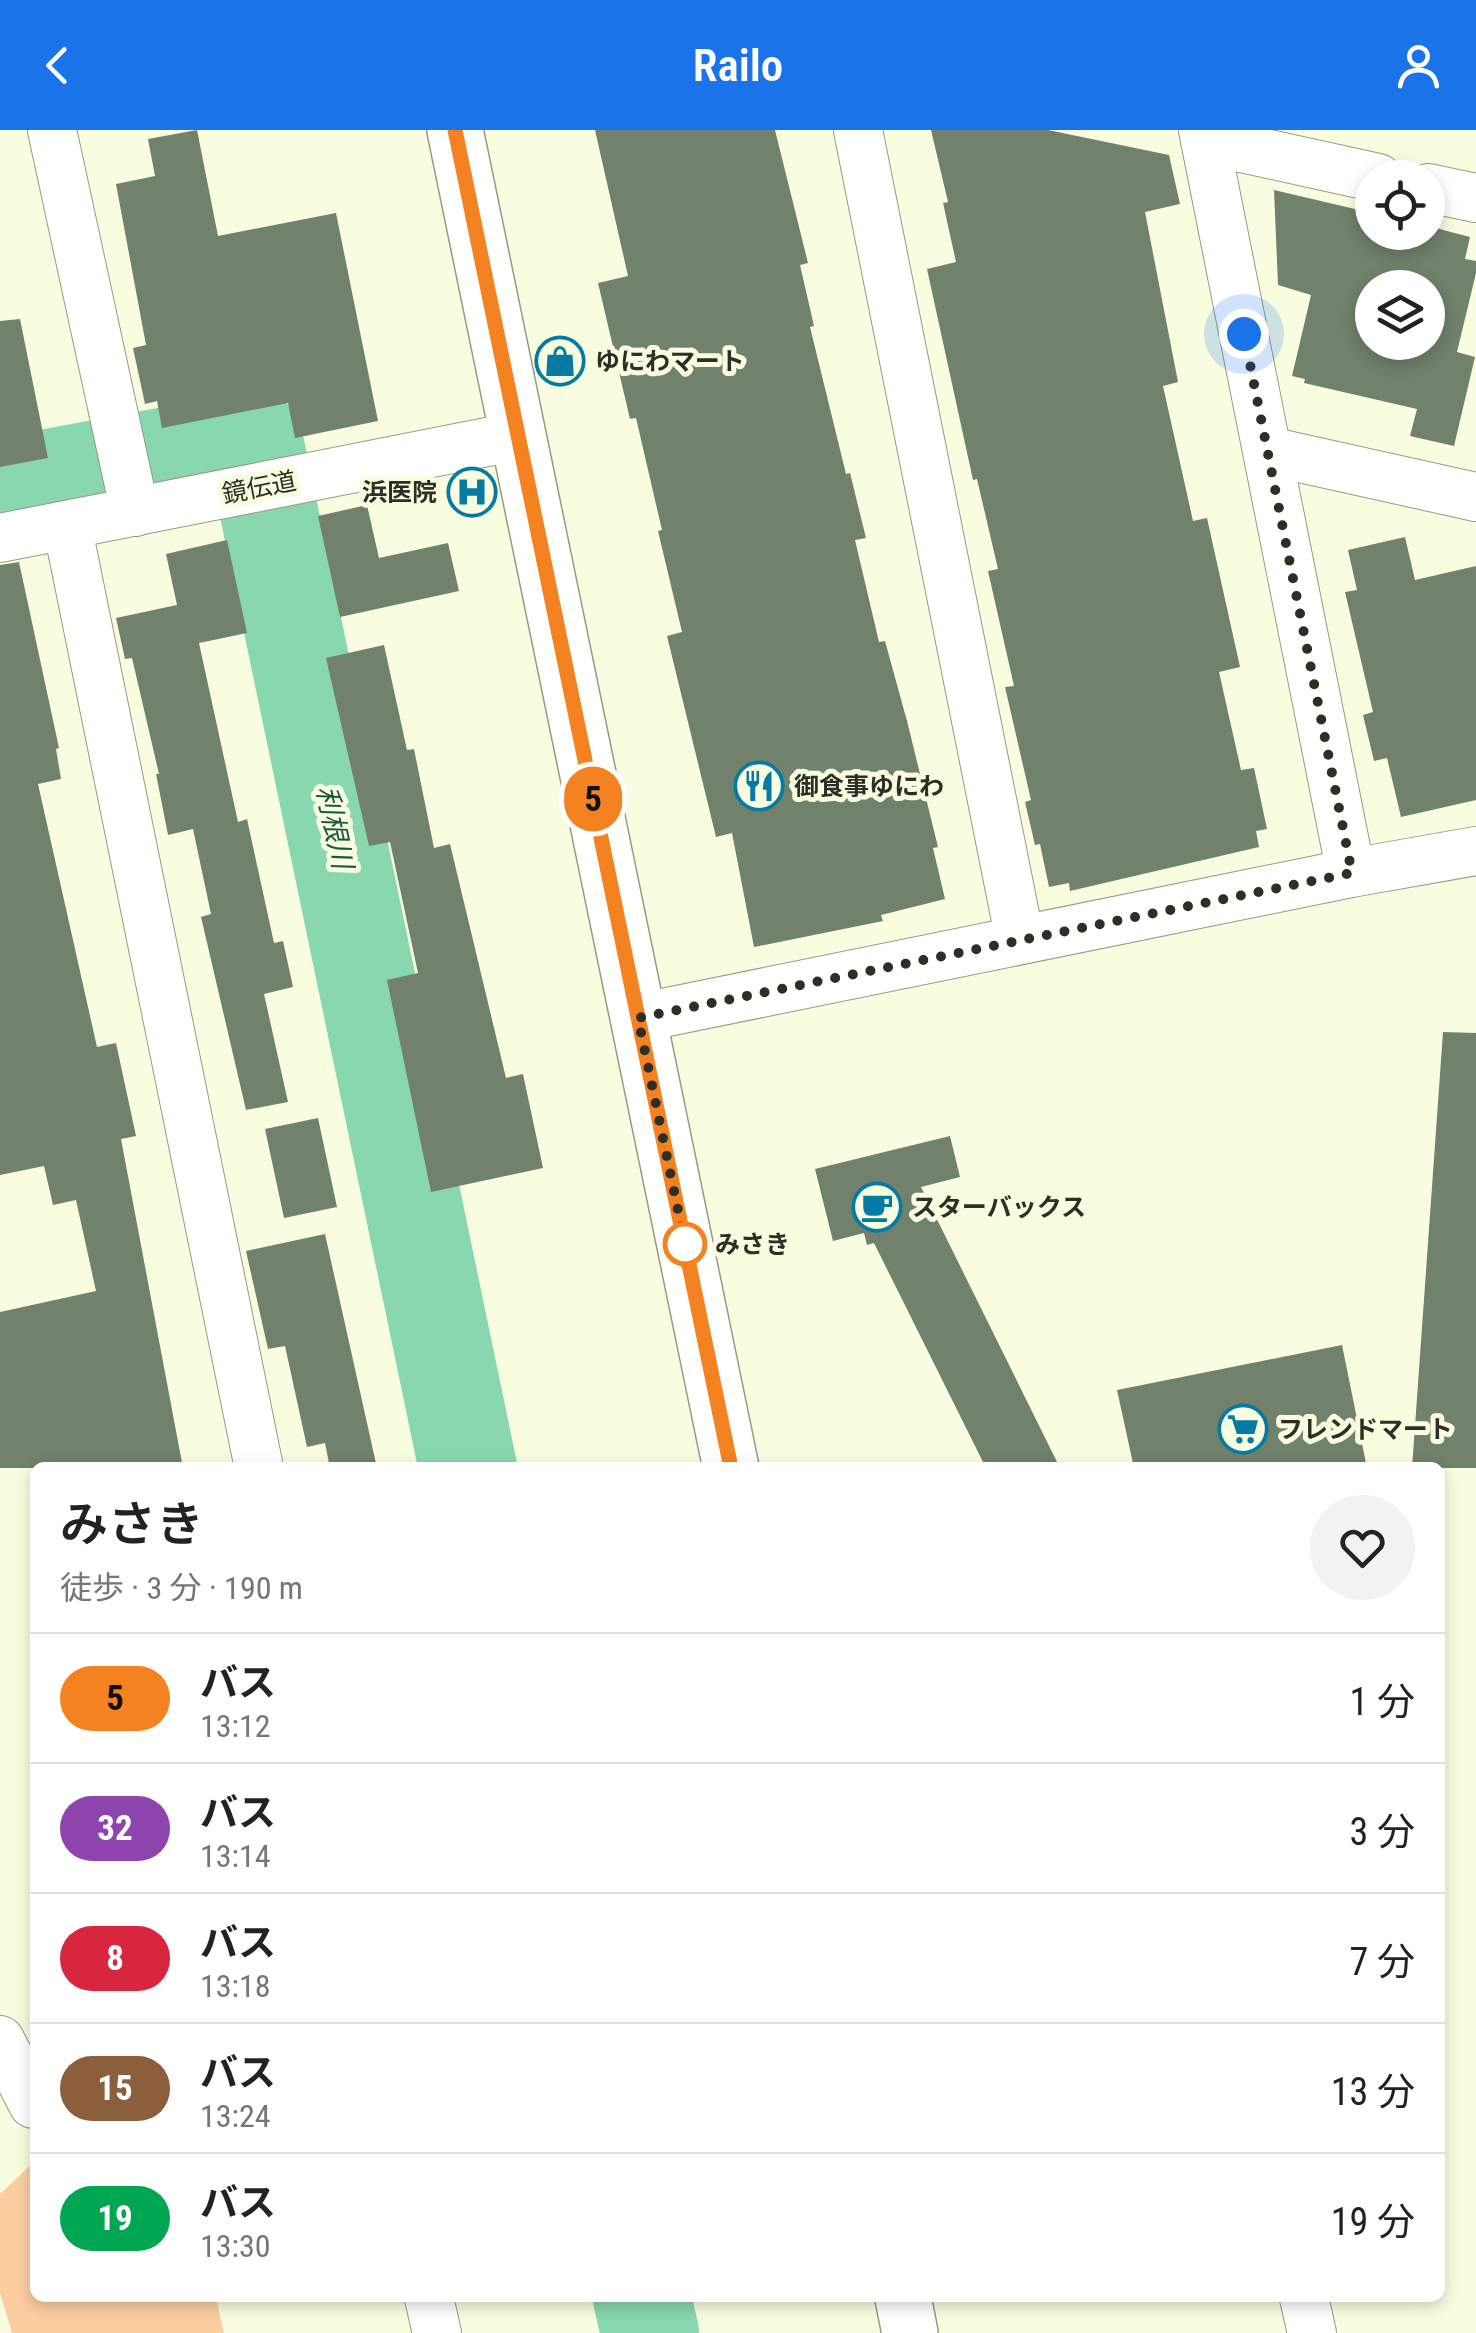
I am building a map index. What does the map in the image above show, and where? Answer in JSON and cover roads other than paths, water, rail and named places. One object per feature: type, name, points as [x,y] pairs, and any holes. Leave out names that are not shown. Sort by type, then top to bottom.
[{"type":"street","points":[[52,130],[135,512]]},
{"type":"street","points":[[455,130],[730,1462]]},
{"type":"street","points":[[858,130],[1020,940]]},
{"type":"street","points":[[1352,873],[1204,135],[1355,172]]},
{"type":"street","points":[[1445,192],[1476,198]]},
{"type":"street","name":"鏡伝道","points":[[0,538],[518,436]]},
{"type":"street","points":[[1268,450],[1476,497]]},
{"type":"street","points":[[67,525],[258,1462]]},
{"type":"street","points":[[638,1018],[1476,851]]},
{"type":"street","points":[[0,2040],[23,2112]]},
{"type":"street","points":[[430,2302],[437,2333]]},
{"type":"street","points":[[904,2302],[910,2333]]},
{"type":"street","points":[[1305,2302],[1312,2333]]},
{"type":"waterway","name":"利根川","points":[[0,487],[254,440],[467,1462]]},
{"type":"waterway","name":"利根川","points":[[643,2302],[650,2333]]},
{"type":"place","name":"ゆにわマート","points":[[560,361]]},
{"type":"place","name":"浜医院","points":[[472,492]]},
{"type":"place","name":"御食事ゆにわ","points":[[759,786]]},
{"type":"place","name":"スターバックス","points":[[877,1207]]},
{"type":"place","name":"みさき","points":[[685,1244]]},
{"type":"place","name":"フレンドマート","points":[[1243,1429]]}]
